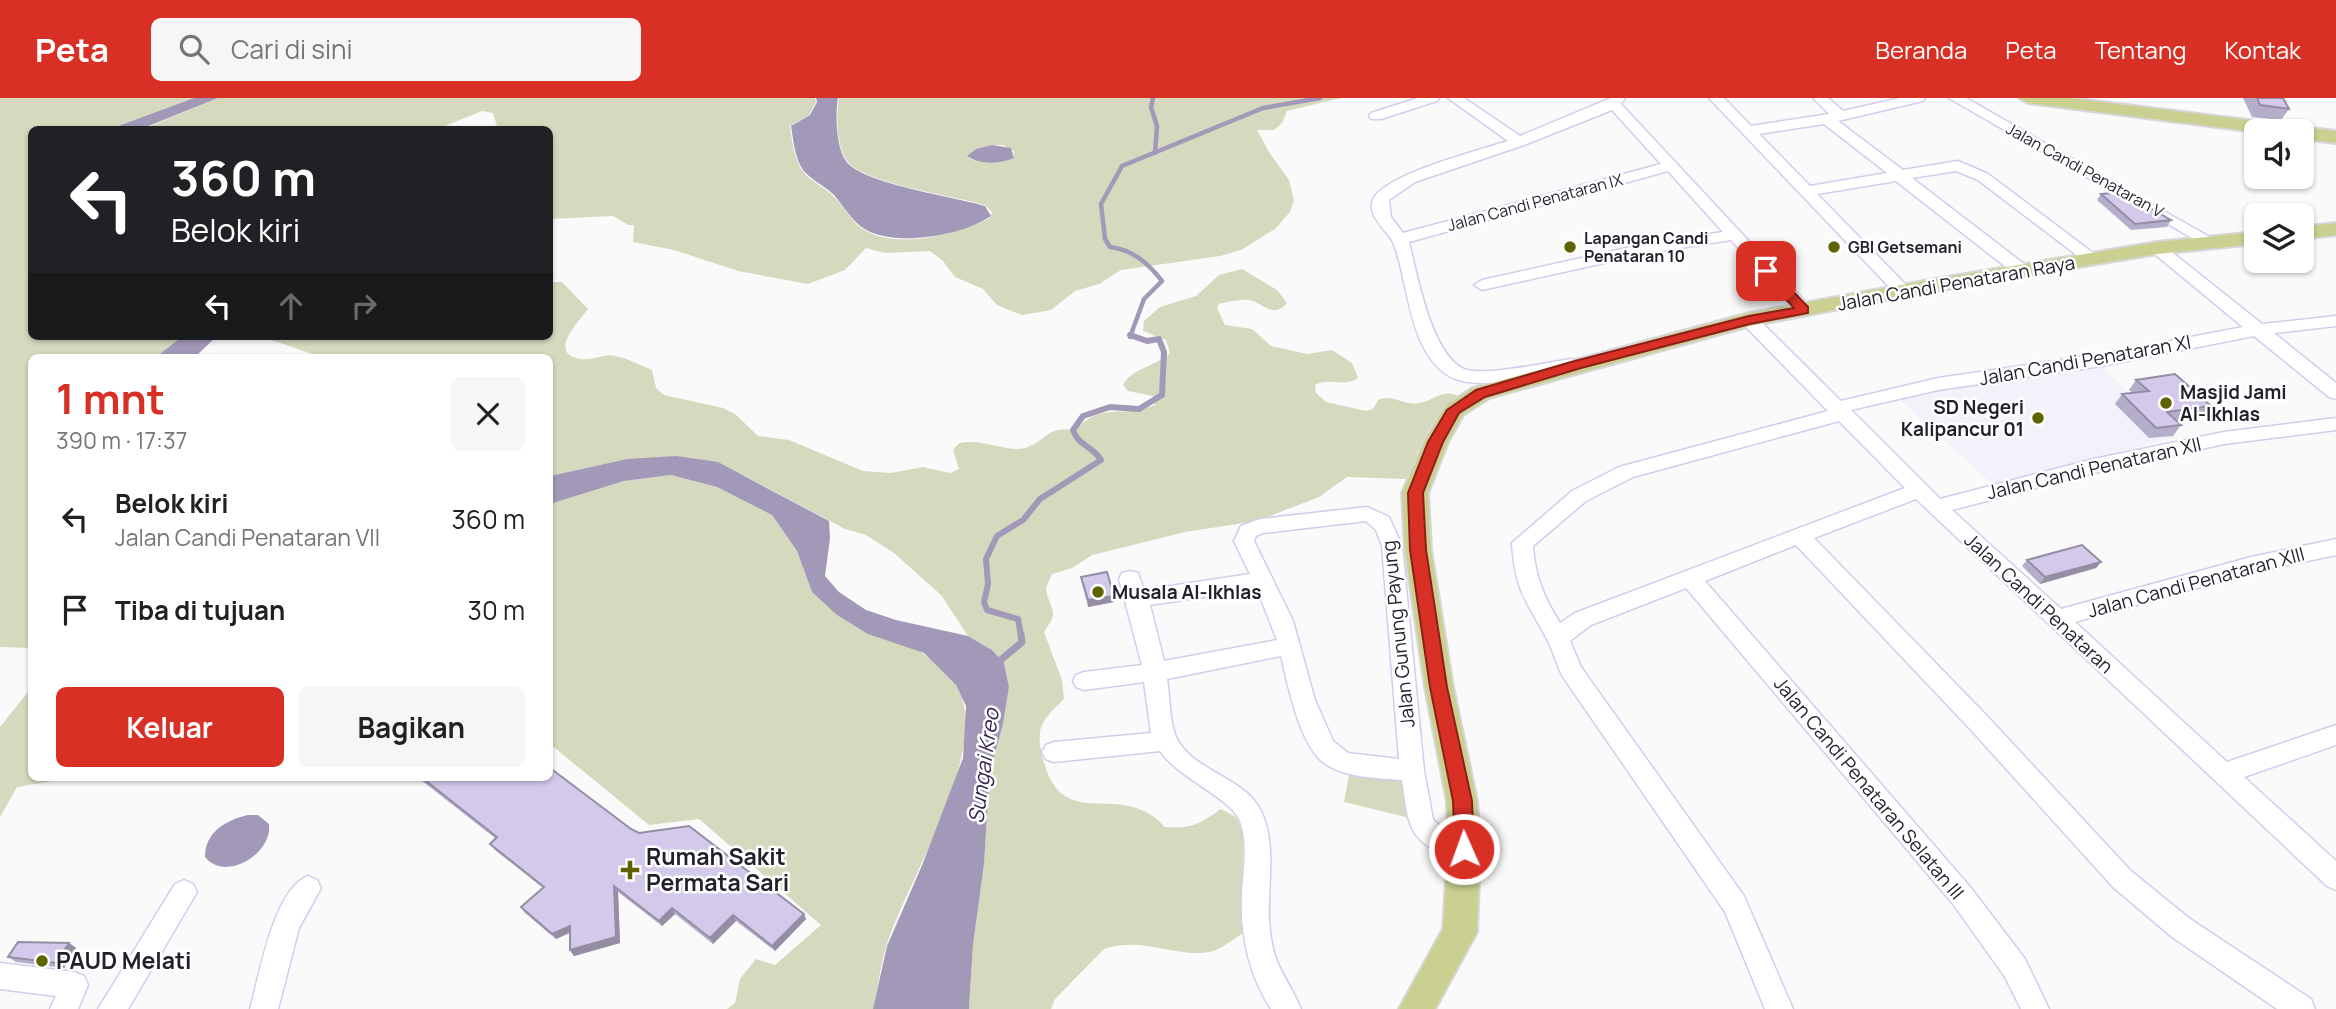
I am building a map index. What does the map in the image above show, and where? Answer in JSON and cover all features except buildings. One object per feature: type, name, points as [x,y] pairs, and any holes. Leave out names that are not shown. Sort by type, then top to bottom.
[{"type":"main road","points":[[2028,98],[2244,125]]},
{"type":"main road","points":[[2314,134],[2336,137]]},
{"type":"main road","points":[[2314,232],[2336,229]]},
{"type":"main road","name":"Jalan Candi Penataran Raya","points":[[1416,1009],[1441,970],[1460,932],[1464,849],[1462,801],[1439,687],[1418,550],[1415,493],[1436,442],[1454,410],[1480,393],[1749,320],[2157,248],[2244,239]]},
{"type":"street","points":[[1376,116],[1432,98]]},
{"type":"street","points":[[1716,98],[1903,291]]},
{"type":"street","points":[[1820,98],[1833,118],[1901,176],[2022,271]]},
{"type":"street","points":[[1748,131],[1833,118],[1918,98]]},
{"type":"street","name":"Jalan Candi Penataran V","points":[[1956,98],[2212,243]]},
{"type":"street","points":[[1462,99],[1518,142]]},
{"type":"street","points":[[1576,365],[1476,376],[1460,374],[1447,365],[1436,351],[1416,299],[1400,240],[1385,225],[1380,213],[1381,199],[1393,188],[1410,179],[1518,142],[1616,101],[1670,166],[1804,310]]},
{"type":"street","name":"Jalan Candi Penataran IX","points":[[1400,240],[1670,166]]},
{"type":"street","points":[[1805,191],[1958,166],[1983,177],[2093,259]]},
{"type":"street","points":[[1482,285],[1649,248],[1733,235]]},
{"type":"street","points":[[2157,248],[2336,393]]},
{"type":"street","name":"Jalan Candi Penataran","points":[[1749,320],[1936,507],[2336,878]]},
{"type":"street","name":"Jalan Candi Penataran XI","points":[[1559,640],[1535,603],[1524,571],[1522,543],[1579,496],[1626,471],[1938,384],[2102,360],[2255,330],[2336,321]]},
{"type":"street","name":"Jalan Candi Penataran XII","points":[[1936,507],[2094,466],[2224,438],[2336,424]]},
{"type":"street","points":[[1779,1009],[1735,905],[1572,671],[1559,640],[1565,631],[1583,619],[1919,490]]},
{"type":"street","name":"Jalan Gunung Payung","points":[[1412,771],[1333,757],[1322,746],[1303,697],[1289,646],[1263,580],[1244,541],[1248,531],[1260,526],[1367,513],[1384,524],[1392,546],[1412,771],[1421,819],[1427,832],[1448,846],[1464,849]]},
{"type":"street","points":[[1800,537],[1980,724],[2122,879],[2181,928],[2301,1009]]},
{"type":"street","name":"Jalan Candi Penataran XIII","points":[[2056,619],[2251,565],[2336,547]]},
{"type":"street","name":"Jalan Candi Penataran Selatan III","points":[[1689,577],[1962,896],[2015,968],[2035,1009]]},
{"type":"street","points":[[1263,580],[1134,589],[1154,672],[1166,741],[1199,775],[1228,793],[1244,806],[1252,817],[1258,858],[1255,904],[1257,947],[1272,991],[1287,1009]]},
{"type":"street","points":[[1084,681],[1154,672],[1289,646]]},
{"type":"street","points":[[2225,774],[2336,735]]},
{"type":"street","points":[[1054,752],[1166,741]]},
{"type":"street","points":[[264,1009],[282,941],[299,897],[308,888]]},
{"type":"street","points":[[112,1009],[184,892]]},
{"type":"street","points":[[1,976],[74,985],[64,1009]]},
{"type":"shaded area","name":"SD Negeri Kalipancur 01","points":[[2101,366],[2176,437],[1993,485],[1899,399],[2000,379]]},
{"type":"green space","points":[[0,98],[194,98],[118,126],[28,126],[28,340],[178,340],[160,354],[28,354],[28,648],[0,647]]},
{"type":"green space","points":[[218,98],[815,98],[816,102],[809,115],[790,126],[795,153],[803,171],[827,190],[861,228],[890,239],[908,239],[961,230],[990,218],[992,212],[985,205],[891,183],[857,169],[843,155],[837,121],[839,98],[1341,98],[1287,111],[1282,123],[1274,130],[1257,130],[1289,180],[1294,200],[1290,212],[1275,229],[1241,250],[1220,256],[1121,270],[1099,284],[1075,291],[1051,310],[1022,315],[997,305],[983,289],[955,277],[943,261],[930,251],[885,253],[866,248],[845,270],[808,284],[738,271],[674,250],[633,242],[634,225],[628,225],[613,216],[553,219],[553,126],[497,126],[493,113],[482,111],[445,126],[151,126]],"holes":[[[992,145],[1003,145],[1014,151],[1014,158],[975,161],[969,158],[976,149]]]},
{"type":"green space","points":[[1242,269],[1277,290],[1287,303],[1277,310],[1249,300],[1219,304],[1217,308],[1225,325],[1252,329],[1271,346],[1307,354],[1332,350],[1352,363],[1358,378],[1353,381],[1315,385],[1316,393],[1326,402],[1366,411],[1373,409],[1379,399],[1390,398],[1414,404],[1448,393],[1458,396],[1439,413],[1417,452],[1416,470],[1405,479],[1347,477],[1319,497],[1257,521],[1185,532],[1092,555],[1072,568],[1052,574],[1046,588],[1053,614],[1044,632],[1062,680],[1064,699],[1046,718],[1041,729],[1040,745],[1051,780],[1063,795],[1077,801],[1129,806],[1148,813],[1165,827],[1195,824],[1221,809],[1236,817],[1243,833],[1242,934],[1217,950],[1201,953],[1133,945],[1104,949],[1055,999],[1051,1009],[969,1009],[973,945],[984,864],[990,772],[1003,724],[1009,687],[1004,663],[992,650],[968,636],[941,595],[894,553],[866,535],[845,529],[745,476],[618,461],[553,475],[553,354],[312,354],[272,340],[553,340],[553,282],[562,282],[588,309],[572,329],[565,345],[566,351],[572,356],[586,359],[611,355],[629,360],[652,370],[656,388],[664,395],[723,408],[735,414],[758,436],[789,440],[863,471],[891,473],[923,467],[950,473],[959,469],[953,450],[959,443],[977,442],[1011,449],[1025,448],[1052,432],[1075,430],[1085,421],[1103,413],[1132,411],[1155,405],[1153,396],[1128,391],[1123,385],[1132,375],[1170,353],[1166,340],[1143,331],[1144,321],[1160,307],[1196,296],[1219,275]]},
{"type":"green space","points":[[671,475],[717,487],[772,515],[797,551],[812,592],[912,646],[946,673],[957,687],[965,713],[964,744],[955,779],[886,947],[873,1009],[727,1009],[735,1003],[740,979],[756,959],[775,965],[821,925],[699,819],[649,825],[553,746],[553,503],[624,481]]},
{"type":"green space","points":[[28,692],[28,781],[52,781],[17,787],[0,817],[0,727]]},
{"type":"green space","points":[[1350,770],[1407,778],[1414,819],[1344,802]]},
{"type":"water","points":[[194,98],[218,98],[148,126],[118,126]]},
{"type":"water","points":[[816,98],[838,98],[840,148],[846,161],[855,169],[889,183],[985,206],[991,216],[963,229],[928,237],[892,237],[863,228],[834,195],[804,171],[798,160],[791,126],[810,115],[817,102]]},
{"type":"water","points":[[992,145],[1011,148],[1014,158],[990,163],[967,156],[976,149]]},
{"type":"water","points":[[178,340],[213,340],[198,354],[160,354]]},
{"type":"water","name":"Sungai Kreo","points":[[676,456],[718,462],[829,521],[830,538],[825,576],[839,592],[866,610],[896,620],[968,636],[992,650],[1004,663],[1009,687],[1003,724],[990,772],[984,864],[973,945],[969,1009],[873,1009],[887,946],[923,863],[963,758],[966,706],[956,685],[924,653],[868,634],[837,615],[812,592],[797,551],[772,515],[717,487],[671,475],[624,481],[553,503],[553,475],[627,459]]},
{"type":"water","points":[[248,815],[258,815],[269,824],[264,845],[256,854],[236,866],[224,867],[205,857],[209,841],[218,828]]},
{"type":"waterway","points":[[1153,98],[1151,107],[1157,126],[1155,152]]},
{"type":"waterway","points":[[1155,152],[1263,108],[1320,98]]},
{"type":"waterway","points":[[1131,335],[1144,299],[1162,281],[1139,258],[1110,247],[1105,239],[1101,204],[1122,166],[1155,152]]},
{"type":"waterway","points":[[1021,636],[1018,619],[987,610],[984,602],[988,584],[986,559],[997,536],[1023,520],[1040,499],[1101,460],[1079,440],[1073,430],[1083,416],[1110,407],[1139,409],[1162,395],[1164,352],[1159,339],[1147,341],[1131,335]]},
{"type":"waterway","points":[[996,664],[1022,642],[1021,634]]},
{"type":"place","name":"Lapangan Candi Penataran 10","points":[[1570,247]]},
{"type":"place","name":"GBI Getsemani","points":[[1834,247]]},
{"type":"place","name":"Masjid Jami Al-Ikhlas","points":[[2166,403]]},
{"type":"place","name":"SD Negeri Kalipancur 01","points":[[2038,418]]},
{"type":"place","name":"Musala Al-Ikhlas","points":[[1098,592]]},
{"type":"place","name":"Rumah Sakit Permata Sari","points":[[630,870]]},
{"type":"place","name":"PAUD Melati","points":[[42,961]]},
{"type":"route","points":[[1464,849],[1462,801],[1439,687],[1418,550],[1415,493],[1436,442],[1454,410],[1480,393],[1749,320],[1804,310],[1766,271]]}]
